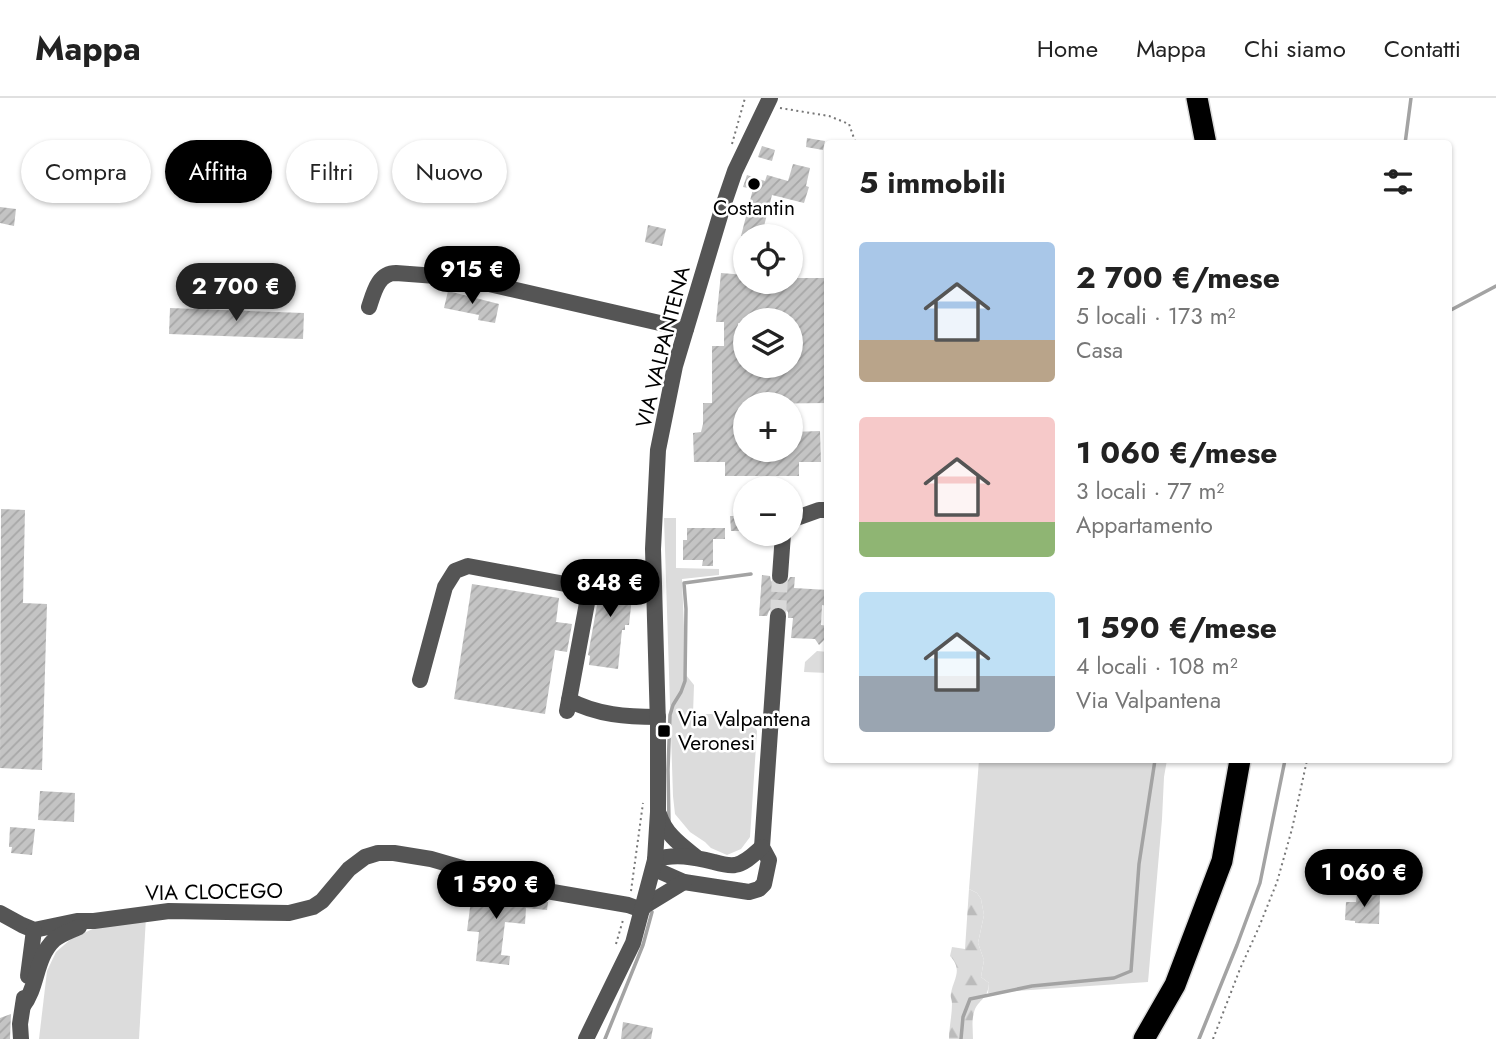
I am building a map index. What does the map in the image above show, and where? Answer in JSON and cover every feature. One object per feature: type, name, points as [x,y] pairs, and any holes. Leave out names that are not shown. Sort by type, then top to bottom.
[{"type":"highway","points":[[1197,98],[1207,140]]},
{"type":"highway","points":[[1208,98],[1208,140]]},
{"type":"highway","points":[[1144,1039],[1175,985],[1222,861],[1239,763]]},
{"type":"street","name":"VIA VALPANTENA","points":[[586,1039],[634,943],[655,860],[658,717],[653,550],[658,450],[675,366],[723,206],[769,100]]},
{"type":"street","points":[[369,307],[384,275],[396,273],[463,278],[686,329]]},
{"type":"street","points":[[803,516],[824,510]]},
{"type":"street","points":[[780,576],[782,546]]},
{"type":"street","points":[[420,680],[445,587],[455,572],[468,566],[576,586],[584,593],[587,603],[568,705],[635,717],[658,717]]},
{"type":"street","points":[[762,847],[738,865],[667,856],[655,860],[659,871],[684,882],[749,892],[764,884],[769,860],[762,847],[778,616]]},
{"type":"street","points":[[658,812],[662,824],[677,842],[697,858]]},
{"type":"street","name":"VIA CLOCEGO","points":[[21,1039],[20,1024],[34,930],[77,921],[169,911],[289,913],[313,906],[330,893],[349,869],[365,857],[379,853],[441,861],[535,890],[643,909]]},
{"type":"street","points":[[643,909],[684,882]]},
{"type":"street","points":[[0,914],[34,930]]},
{"type":"street","name":"VIA CLOCEGO","points":[[23,1006],[32,992],[47,948],[67,932],[94,921]]},
{"type":"path","points":[[769,100],[774,108],[830,116],[849,124],[855,140]]},
{"type":"path","points":[[1213,1039],[1277,882],[1306,763]]},
{"type":"green space","points":[[664,518],[676,518],[676,568],[719,569],[719,575],[682,579],[686,675],[694,685],[693,714],[748,714],[757,731],[750,837],[741,849],[727,855],[711,848],[690,832],[675,814]]},
{"type":"green space","points":[[817,651],[824,652],[824,673],[804,672],[805,662]]},
{"type":"green space","points":[[979,763],[1166,763],[1148,982],[988,993],[989,983],[981,977],[984,960],[978,943],[984,915],[981,899],[969,889]]},
{"type":"green space","points":[[969,889],[981,899],[984,915],[978,943],[984,960],[981,977],[989,983],[986,995],[974,1013],[973,1039],[949,1039],[951,995],[957,970],[950,956],[952,947],[965,949]]},
{"type":"green space","points":[[146,917],[139,1039],[39,1039],[47,971],[56,952],[71,939],[110,921]]},
{"type":"building","points":[[807,138],[824,141],[823,150],[806,147]]},
{"type":"building","points":[[762,146],[775,150],[772,161],[758,157]]},
{"type":"building","points":[[793,164],[810,168],[806,186],[809,187],[804,203],[772,195],[765,224],[744,224],[753,189],[743,187],[747,175],[765,181],[767,175],[788,181]]},
{"type":"building","points":[[0,207],[16,209],[14,226],[0,223]]},
{"type":"building","points":[[648,225],[666,229],[662,246],[645,242]]},
{"type":"building","points":[[721,273],[733,274],[733,294],[803,294],[803,278],[824,278],[824,403],[803,403],[803,392],[733,392],[733,462],[799,462],[799,476],[725,476],[725,462],[694,462],[693,433],[701,432],[703,403],[712,403],[712,346],[724,346],[724,322],[716,322]]},
{"type":"building","points":[[448,291],[499,304],[495,323],[478,320],[479,315],[444,308]]},
{"type":"building","points":[[170,308],[304,313],[303,339],[169,334]]},
{"type":"building","points":[[820,431],[821,462],[803,462],[803,432]]},
{"type":"building","points":[[1,509],[25,510],[23,603],[47,604],[42,770],[0,768]]},
{"type":"building","points":[[730,516],[733,516],[733,531]]},
{"type":"building","points":[[687,528],[725,528],[725,539],[713,539],[713,566],[702,566],[703,560],[683,560],[683,540],[687,540]]},
{"type":"building","points":[[597,571],[632,577],[628,596],[632,597],[629,625],[625,625],[625,630],[622,630],[618,669],[589,665],[588,655],[597,605]]},
{"type":"building","points":[[762,575],[770,576],[771,581],[779,586],[785,585],[790,577],[795,577],[794,588],[824,590],[821,625],[824,625],[824,640],[819,645],[815,639],[791,638],[793,618],[788,618],[788,612],[783,607],[774,606],[767,616],[759,616]]},
{"type":"building","points":[[472,584],[559,598],[556,622],[572,624],[567,652],[555,650],[545,714],[454,699]]},
{"type":"building","points":[[40,791],[75,793],[74,822],[38,820]]},
{"type":"building","points":[[10,827],[35,829],[32,855],[11,853]]},
{"type":"building","points":[[464,890],[523,896],[548,902],[547,910],[526,908],[525,924],[505,922],[501,955],[510,956],[509,965],[476,961],[479,932],[467,931],[471,900],[463,900]]},
{"type":"building","points":[[1357,893],[1380,894],[1379,924],[1345,920],[1346,902],[1356,902]]},
{"type":"building","points":[[11,1014],[10,1039],[0,1039],[0,1018]]},
{"type":"building","points":[[623,1022],[653,1028],[651,1039],[621,1039]]},
{"type":"waterway","points":[[1406,140],[1411,98]]},
{"type":"waterway","points":[[1452,309],[1496,286]]},
{"type":"waterway","points":[[669,822],[670,715],[685,681],[684,583],[751,574]]},
{"type":"waterway","points":[[961,1039],[963,1017],[970,999],[1032,986],[1114,978],[1131,971],[1139,864],[1155,763]]},
{"type":"waterway","points":[[1199,1039],[1260,883],[1284,763]]},
{"type":"waterway","points":[[605,1039],[643,945],[652,912]]},
{"type":"tunnel","points":[[778,616],[780,576]]},
{"type":"place","name":"Costantin","points":[[754,184]]},
{"type":"place","name":"Via Valpantena Veronesi","points":[[664,731]]}]
